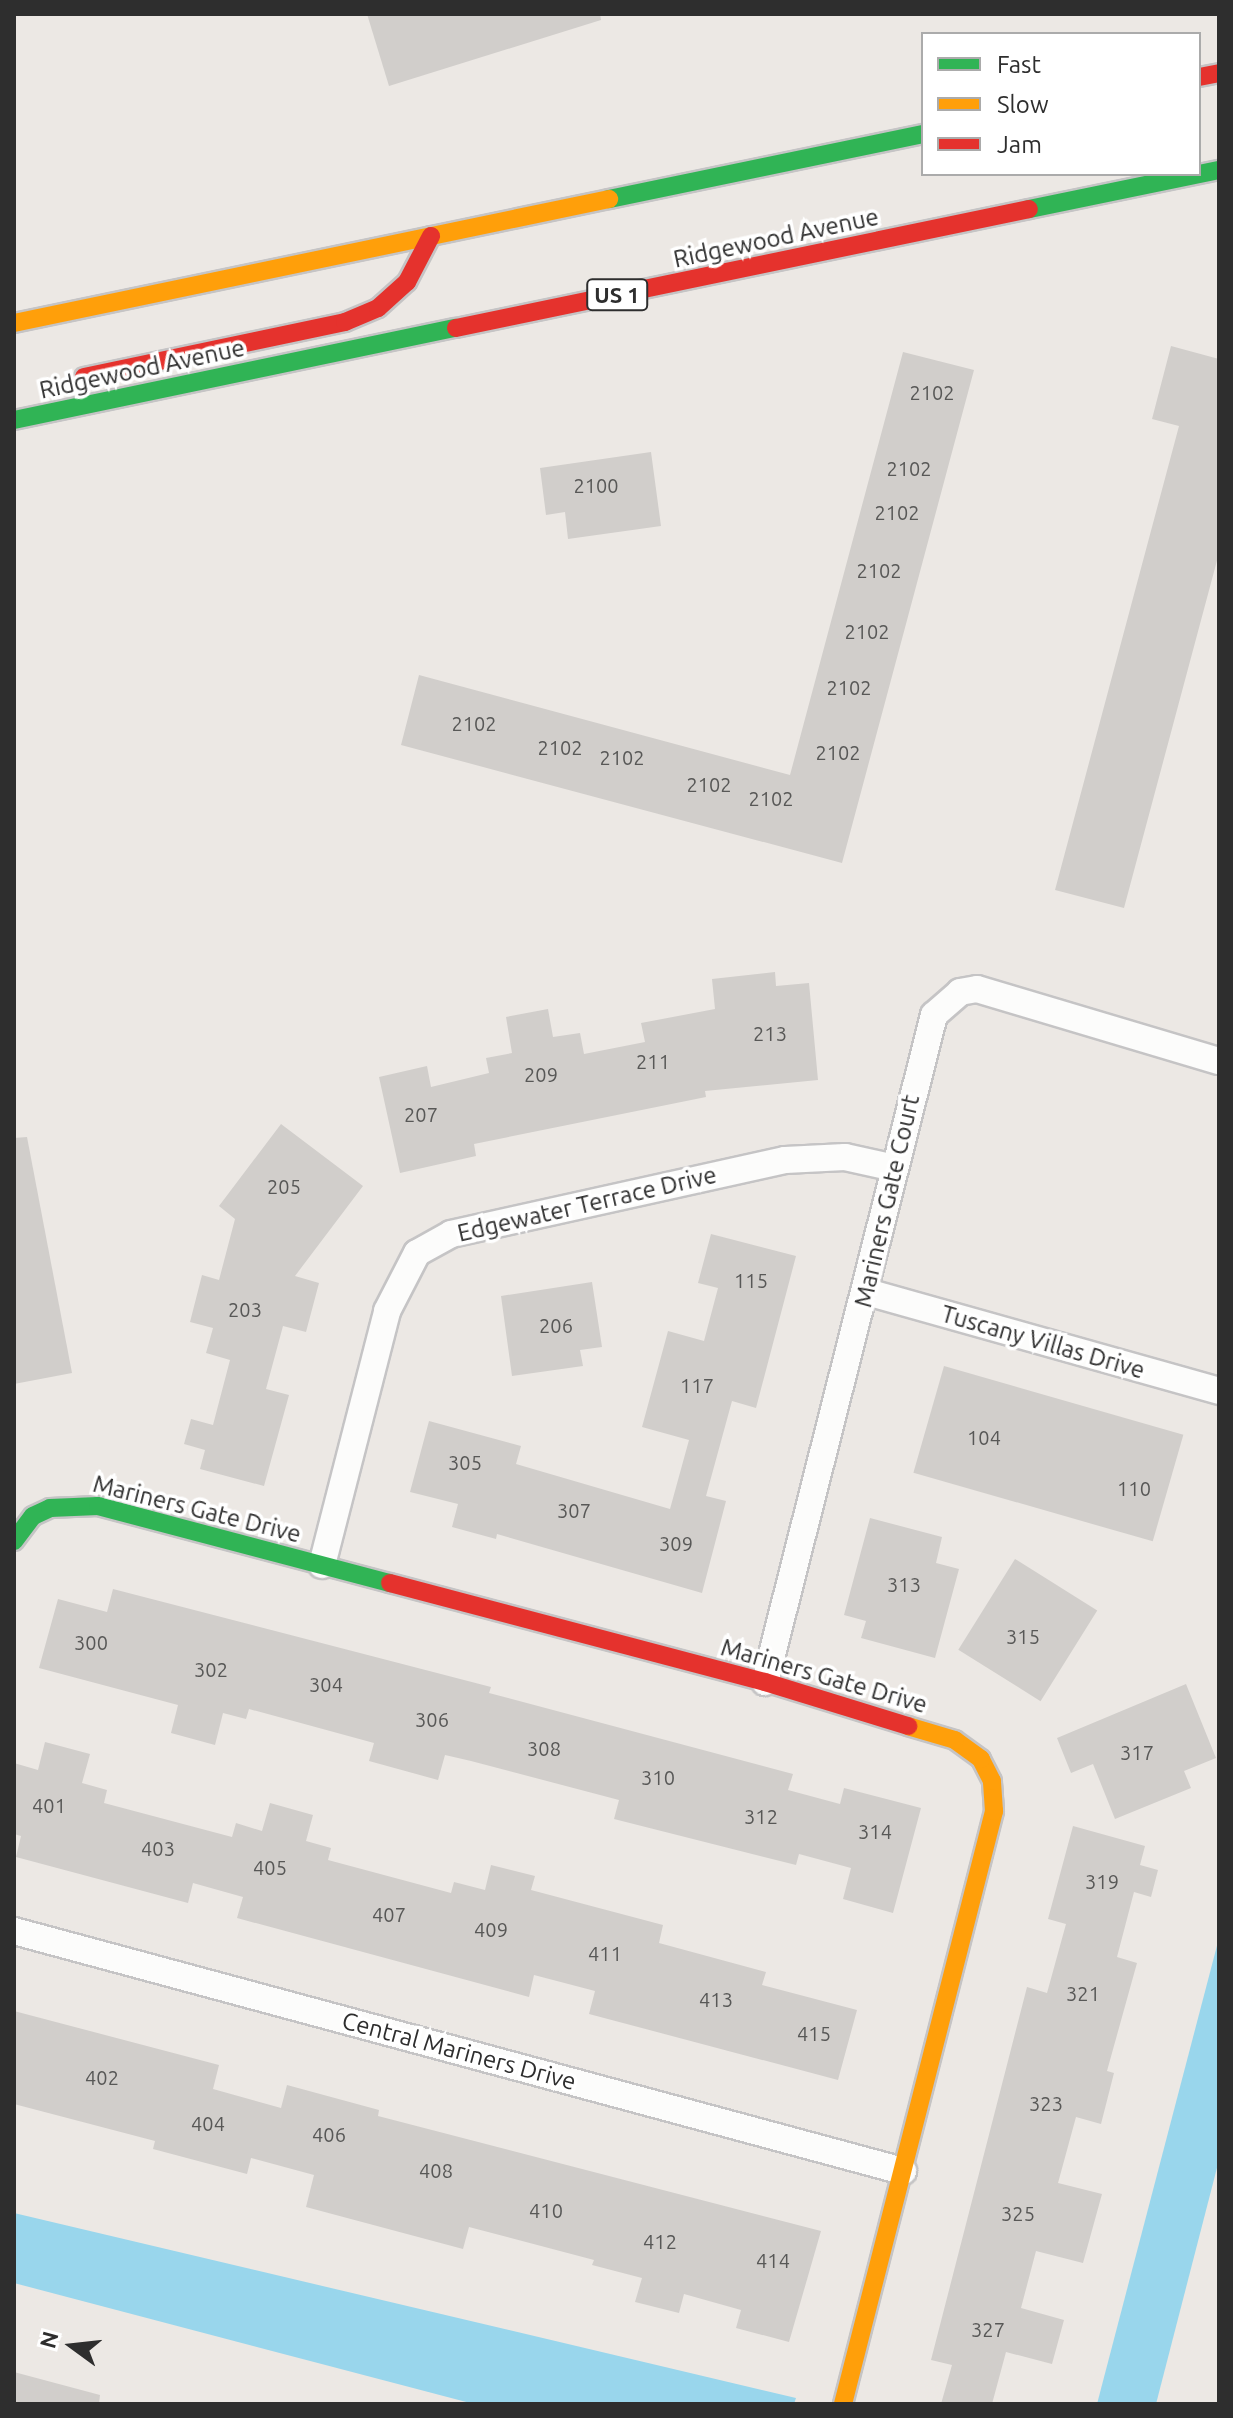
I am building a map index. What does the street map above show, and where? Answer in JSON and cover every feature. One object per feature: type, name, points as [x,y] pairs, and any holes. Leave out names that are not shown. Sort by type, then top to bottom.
[{"type":"main road","points":[[14,323],[921,134]]},
{"type":"main road","name":"Ridgewood Avenue","points":[[14,420],[1190,176]]},
{"type":"main road","points":[[59,383],[345,322],[378,308],[407,282],[431,236]]},
{"type":"main road","name":"Mariners Gate Drive","points":[[14,1541],[33,1516],[50,1508],[98,1506],[765,1682],[955,1740],[981,1759],[992,1781],[994,1811],[843,2404]]},
{"type":"street","name":"Mariners Gate Court","points":[[765,1682],[867,1292],[928,1027],[943,1005],[960,992],[977,989],[1219,1061]]},
{"type":"street","name":"Edgewater Terrace Drive","points":[[322,1565],[387,1311],[417,1253],[451,1234],[785,1160],[845,1157],[895,1168]]},
{"type":"street","name":"Tuscany Villas Drive","points":[[867,1292],[1219,1391]]},
{"type":"street","name":"Central Mariners Drive","points":[[14,1931],[903,2171]]},
{"type":"water","points":[[1219,1938],[1219,2160],[1156,2404],[1097,2404]]},
{"type":"water","points":[[14,2213],[796,2398],[794,2404],[474,2404],[14,2283]]},
{"type":"building","points":[[367,14],[600,14],[601,20],[389,86]]},
{"type":"building","points":[[1171,346],[1219,359],[1219,553],[1124,908],[1055,890],[1179,426],[1152,419]]},
{"type":"building","points":[[903,352],[974,370],[842,863],[401,745],[419,675],[790,775]]},
{"type":"building","points":[[651,452],[661,526],[568,539],[565,512],[546,515],[540,468]]},
{"type":"building","points":[[775,972],[776,986],[809,983],[818,1080],[705,1091],[706,1097],[474,1144],[476,1156],[400,1173],[379,1077],[427,1066],[431,1087],[489,1073],[486,1058],[512,1053],[506,1017],[548,1009],[553,1037],[580,1033],[584,1054],[645,1042],[641,1023],[715,1009],[712,979]]},
{"type":"building","points":[[281,1124],[363,1186],[295,1276],[319,1283],[306,1332],[283,1326],[266,1389],[289,1395],[264,1486],[200,1469],[205,1450],[184,1444],[191,1419],[213,1425],[230,1360],[206,1353],[213,1328],[190,1322],[202,1275],[219,1280],[235,1219],[219,1206]]},
{"type":"building","points":[[27,1137],[72,1373],[14,1384],[14,1138]]},
{"type":"building","points":[[711,1234],[796,1256],[756,1408],[732,1401],[706,1496],[726,1501],[702,1593],[497,1534],[496,1539],[452,1527],[458,1504],[410,1492],[429,1421],[521,1446],[516,1464],[670,1509],[689,1440],[642,1427],[668,1331],[704,1341],[718,1288],[698,1283]]},
{"type":"building","points":[[592,1282],[602,1347],[580,1350],[583,1366],[512,1376],[501,1296]]},
{"type":"building","points":[[944,1366],[1183,1435],[1153,1541],[913,1473]]},
{"type":"building","points":[[870,1518],[942,1537],[936,1563],[959,1569],[935,1658],[861,1638],[866,1621],[844,1615]]},
{"type":"building","points":[[1015,1559],[1097,1610],[1041,1701],[958,1650]]},
{"type":"building","points":[[113,1589],[491,1687],[489,1693],[793,1774],[788,1790],[840,1804],[844,1788],[921,1808],[893,1913],[843,1899],[851,1868],[799,1854],[796,1865],[614,1819],[619,1800],[471,1761],[445,1755],[438,1780],[369,1761],[374,1743],[249,1709],[246,1719],[223,1713],[215,1745],[171,1733],[178,1705],[39,1668],[58,1599],[107,1612]]},
{"type":"building","points":[[1186,1684],[1216,1758],[1184,1771],[1191,1788],[1115,1819],[1093,1764],[1071,1773],[1057,1738]]},
{"type":"building","points":[[45,1742],[90,1754],[82,1783],[107,1790],[104,1803],[232,1837],[236,1823],[262,1831],[270,1803],[313,1815],[306,1841],[331,1848],[328,1860],[451,1893],[454,1882],[485,1890],[491,1865],[535,1876],[531,1890],[663,1925],[659,1943],[766,1972],[762,1985],[857,2010],[838,2080],[589,2014],[595,1991],[534,1975],[529,1997],[237,1918],[243,1897],[193,1883],[188,1903],[16,1857],[21,1836],[14,1834],[14,1763],[38,1770]]},
{"type":"building","points":[[1073,1826],[1145,1846],[1140,1865],[1158,1870],[1151,1897],[1134,1892],[1117,1957],[1137,1963],[1107,2071],[1114,2073],[1101,2124],[1076,2117],[1058,2183],[1102,2194],[1083,2263],[1036,2251],[1021,2308],[1064,2320],[1052,2364],[1006,2352],[992,2404],[941,2404],[952,2365],[931,2360],[1027,1987],[1047,1993],[1066,1924],[1048,1919]]},
{"type":"building","points":[[14,2011],[219,2065],[213,2089],[281,2108],[287,2085],[379,2110],[378,2116],[821,2231],[789,2342],[736,2328],[741,2310],[684,2294],[679,2313],[635,2302],[642,2278],[592,2265],[594,2260],[469,2227],[463,2249],[306,2207],[314,2175],[251,2158],[247,2174],[153,2149],[155,2141],[14,2104]]},
{"type":"building","points":[[14,2372],[100,2395],[99,2404],[14,2404]]},
{"type":"traffic: fast","points":[[609,199],[921,134]]},
{"type":"traffic: fast","points":[[1201,174],[1219,170]]},
{"type":"traffic: fast","points":[[1029,209],[1190,176]]},
{"type":"traffic: fast","points":[[14,420],[456,328]]},
{"type":"traffic: fast","points":[[14,1541],[33,1516],[50,1508],[98,1506],[390,1583]]},
{"type":"traffic: slow","points":[[14,323],[609,199]]},
{"type":"traffic: slow","points":[[843,2404],[994,1811],[992,1781],[981,1759],[955,1740],[908,1726]]},
{"type":"traffic: jam","points":[[1201,77],[1219,73]]},
{"type":"traffic: jam","points":[[456,328],[1029,209]]},
{"type":"traffic: jam","points":[[84,377],[345,322],[378,308],[407,282],[431,236]]},
{"type":"traffic: jam","points":[[390,1583],[765,1682],[908,1726]]}]
